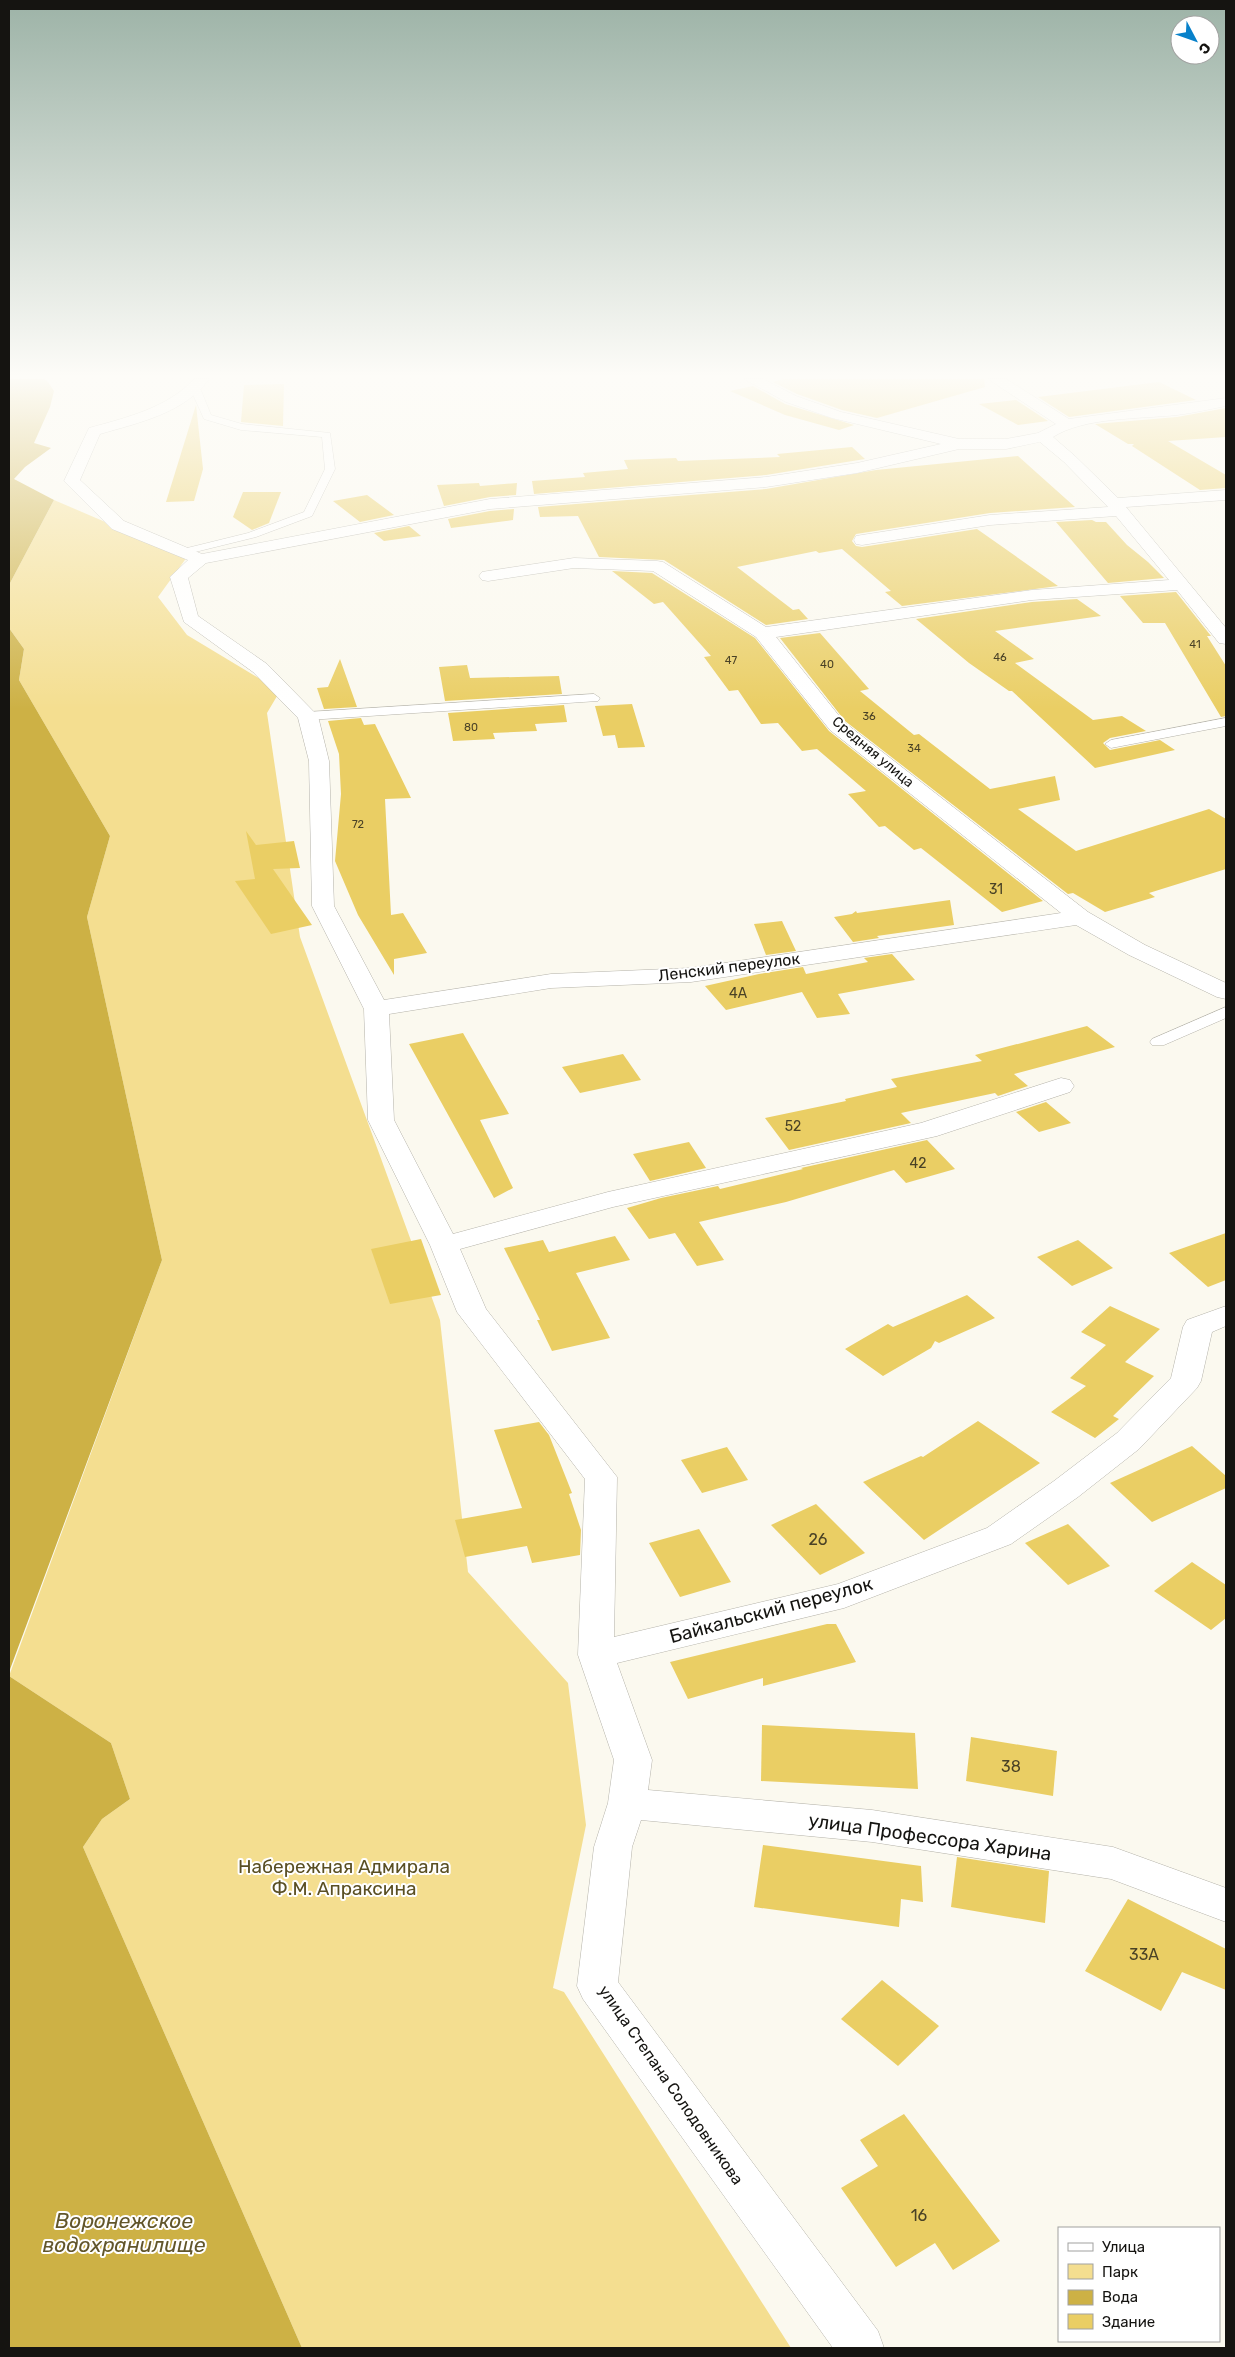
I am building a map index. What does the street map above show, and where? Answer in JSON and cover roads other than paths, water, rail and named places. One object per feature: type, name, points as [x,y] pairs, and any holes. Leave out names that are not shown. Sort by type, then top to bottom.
[{"type":"street","points":[[80,489],[118,525],[192,556],[490,504],[678,489]]},
{"type":"street","points":[[1099,489],[1118,507],[1226,639]]},
{"type":"street","points":[[862,540],[990,520],[1226,495]]},
{"type":"street","points":[[192,556],[179,577],[190,618],[260,668],[308,716]]},
{"type":"street","name":"Средняя улица","points":[[488,576],[574,563],[657,566],[763,632],[837,726],[1080,917],[1137,950],[1226,992]]},
{"type":"street","points":[[763,632],[1032,595],[1180,585]]},
{"type":"street","name":"улица Степана Солодовникова","points":[[308,716],[319,761],[323,906],[376,1009],[381,1120],[444,1245],[472,1312],[601,1477],[596,1656],[633,1760],[627,1803],[613,1847],[597,1986],[862,2348]]},
{"type":"street","name":"Ленский переулок","points":[[376,1009],[551,981],[691,975],[1080,917]]},
{"type":"street","points":[[444,1245],[608,1200],[928,1130],[1061,1086]]},
{"type":"street","name":"Байкальский переулок","points":[[596,1656],[844,1595],[999,1536],[1066,1489],[1128,1441],[1186,1381],[1198,1328],[1226,1315]]},
{"type":"street","name":"улица Профессора Харина","points":[[627,1803],[872,1826],[985,1842],[1103,1862],[1226,1905]]},
{"type":"lane","points":[[192,556],[308,514],[320,489]]},
{"type":"lane","points":[[308,716],[594,698]]},
{"type":"lane","points":[[1111,744],[1226,722]]},
{"type":"lane","points":[[1158,1042],[1226,1012]]},
{"type":"water","points":[[9,489],[33,489],[54,500],[9,585]]},
{"type":"water","points":[[9,628],[24,649],[19,680],[110,836],[87,917],[162,1260],[9,1672]]},
{"type":"water","name":"Воронежское водохранилище","points":[[9,1676],[111,1743],[130,1799],[102,1819],[83,1847],[302,2348],[9,2348]]},
{"type":"park label","name":"Набережная Адмирала Ф.М. Апраксина","points":[[344,1877]]}]
